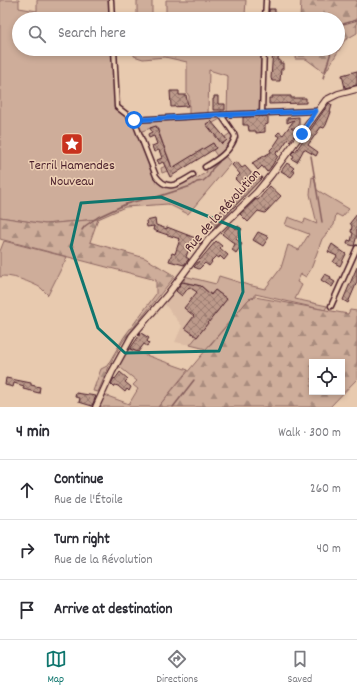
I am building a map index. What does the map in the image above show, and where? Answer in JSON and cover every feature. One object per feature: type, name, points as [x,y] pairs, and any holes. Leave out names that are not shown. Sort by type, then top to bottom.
[{"type":"street","points":[[111,0],[112,12]]},
{"type":"street","points":[[265,12],[266,0]]},
{"type":"street","points":[[114,56],[117,107],[134,120],[152,167],[159,180],[166,185],[174,185],[193,175]]},
{"type":"street","points":[[262,113],[264,56]]},
{"type":"street","name":"Rue de la Révolution","points":[[96,407],[112,372],[132,336],[168,294],[210,238],[257,192],[302,134],[316,111],[326,100],[331,96],[357,89]]},
{"type":"street","points":[[134,120],[316,111]]},
{"type":"street","points":[[205,167],[225,152],[235,137],[221,115]]},
{"type":"street","points":[[331,306],[357,248]]},
{"type":"highlighted area","points":[[161,197],[239,229],[243,292],[219,351],[125,353],[98,328],[71,247],[81,203]]},
{"type":"shaded area","points":[[184,276],[215,290],[227,299],[190,345],[175,342],[182,326],[163,302]]},
{"type":"green space","name":"Terril Hamendes Nouveau","points":[[0,0],[19,0],[19,8],[37,11],[37,0],[113,0],[114,12],[12,12],[12,56],[116,56],[118,104],[127,117],[134,120],[216,115],[220,119],[213,123],[211,121],[207,125],[222,144],[227,140],[225,137],[232,132],[234,138],[226,149],[217,156],[213,150],[216,148],[213,143],[170,170],[162,173],[161,168],[171,164],[164,146],[159,148],[158,146],[163,144],[157,126],[139,132],[157,178],[169,186],[177,186],[193,175],[197,178],[207,172],[205,167],[225,156],[231,163],[188,214],[168,204],[125,207],[98,219],[45,224],[0,217]]},
{"type":"green space","points":[[137,0],[152,0],[152,12],[137,12]]},
{"type":"green space","points":[[166,0],[246,0],[245,12],[166,12]]},
{"type":"green space","points":[[301,0],[357,0],[357,33],[345,40],[345,12],[300,12]]},
{"type":"green space","points":[[134,56],[262,56],[260,112],[227,113],[228,76],[209,70],[208,114],[189,116],[187,62],[165,57],[143,59]]},
{"type":"green space","points":[[296,56],[335,56],[325,73],[306,59],[295,59]]},
{"type":"green space","points":[[312,177],[315,178],[317,190],[349,209],[342,217],[336,214],[334,225],[322,239],[311,269],[306,277],[301,274],[297,282],[302,285],[295,299],[327,306],[325,310],[255,294],[255,297],[249,299],[206,349],[190,345],[227,299],[215,290],[211,294],[201,286],[184,282],[184,276],[216,284],[219,276],[265,289],[281,268],[288,245],[299,250],[309,234],[285,225],[288,217],[304,223],[305,219],[317,224],[310,194]]},
{"type":"green space","points":[[0,217],[45,224],[98,219],[90,242],[145,258],[175,276],[123,341],[111,362],[98,392],[93,391],[101,369],[107,366],[124,337],[156,294],[156,280],[0,239]]},
{"type":"green space","points":[[4,241],[67,257],[48,295],[41,288],[27,281],[9,276],[0,277],[0,251]]},
{"type":"green space","points":[[255,297],[348,314],[350,310],[357,311],[357,379],[345,391],[345,359],[309,359],[309,395],[342,395],[330,407],[158,407],[249,299]]},
{"type":"green space","points":[[126,348],[188,370],[158,407],[96,407],[102,394],[129,404],[138,389],[133,385],[137,381],[116,364]]},
{"type":"building","points":[[269,9],[275,9],[275,12],[269,12]]},
{"type":"building","points":[[273,56],[278,56],[278,60],[280,60],[280,63],[283,63],[280,81],[272,81]]},
{"type":"building","points":[[357,71],[357,85],[345,88],[342,75]]},
{"type":"building","points":[[170,91],[179,91],[179,95],[186,95],[188,106],[171,107]]},
{"type":"building","points":[[214,96],[218,96],[218,104],[225,104],[225,110],[213,110]]},
{"type":"building","points":[[272,96],[306,98],[306,103],[269,104],[269,98],[272,98]]},
{"type":"building","points":[[329,103],[332,105],[326,125],[324,128],[321,127],[308,145],[318,152],[316,156],[304,149],[297,162],[292,159],[294,156],[291,154],[294,151],[295,152]]},
{"type":"building","points":[[268,116],[268,124],[265,125],[265,132],[256,133],[256,131],[249,131],[248,125],[243,125],[243,117]]},
{"type":"building","points":[[299,117],[299,128],[291,128],[297,132],[290,141],[288,139],[279,152],[277,151],[276,154],[278,156],[271,167],[267,172],[262,166],[258,170],[252,163],[271,152],[270,150],[280,137],[276,135],[279,132],[283,135],[294,120],[287,123],[287,118]]},
{"type":"building","points":[[211,121],[227,140],[222,144],[206,124]]},
{"type":"building","points":[[156,126],[172,168],[213,143],[216,148],[170,177],[163,162],[159,164],[157,160],[162,158],[159,150],[154,152],[152,146],[157,144],[154,136],[149,138],[148,134],[152,132],[150,128]]},
{"type":"building","points":[[236,161],[242,168],[245,166],[253,175],[257,172],[262,178],[212,230],[207,225],[244,188],[235,179],[240,174],[232,165]]},
{"type":"building","points":[[287,163],[294,168],[292,170],[295,172],[291,177],[281,171]]},
{"type":"building","points":[[270,186],[281,196],[265,213],[258,211],[248,222],[240,214],[256,199],[258,200]]},
{"type":"building","points":[[357,214],[357,235],[354,246],[347,244],[348,240],[351,241],[353,233],[351,232],[352,226],[350,223]]},
{"type":"building","points":[[155,219],[156,225],[167,229],[167,227],[203,241],[197,245],[191,243],[186,257],[189,259],[184,265],[169,261],[172,253],[175,254],[180,239],[153,230],[154,226],[147,227],[146,221]]},
{"type":"building","points":[[231,224],[236,229],[238,226],[242,229],[236,239],[242,244],[236,253],[232,250],[235,244],[222,234]]},
{"type":"building","points":[[258,232],[269,237],[263,246],[253,240]]},
{"type":"building","points":[[216,241],[222,246],[220,248],[228,255],[224,260],[220,256],[219,258],[216,256],[211,261],[212,262],[209,266],[205,263],[199,269],[194,267]]},
{"type":"building","points":[[332,244],[346,254],[340,266],[333,262],[337,256],[328,252]]},
{"type":"building","points":[[357,267],[357,282],[348,303],[343,300]]},
{"type":"building","points":[[325,274],[331,277],[330,279],[335,282],[332,287],[321,280]]},
{"type":"building","points":[[182,282],[201,286],[211,295],[215,290],[227,299],[197,337],[185,328],[194,316],[184,308],[197,292],[189,287],[182,296],[176,291]]},
{"type":"building","points":[[141,333],[149,338],[147,341],[149,343],[147,346],[144,344],[138,352],[130,349]]},
{"type":"building","points":[[120,372],[128,379],[125,382],[131,387],[129,391],[127,389],[125,392],[118,386],[115,385],[114,387],[111,384]]},
{"type":"building","points":[[6,378],[31,383],[31,385],[40,387],[39,393],[23,389],[24,386],[14,383],[13,387],[5,385]]},
{"type":"building","points":[[76,393],[96,396],[92,406],[79,402],[80,398],[75,397]]},
{"type":"waterway","points":[[345,23],[357,20]]},
{"type":"waterway","points":[[323,78],[330,56]]},
{"type":"waterway","points":[[311,156],[322,222]]},
{"type":"waterway","points":[[82,230],[85,226],[98,217],[126,204],[157,197],[203,181],[209,176],[212,169],[219,162]]},
{"type":"waterway","points":[[173,407],[194,380]]},
{"type":"place","name":"Terril Hamendes Nouveau","points":[[72,144]]},
{"type":"route","points":[[134,120],[316,111],[302,134]]}]
